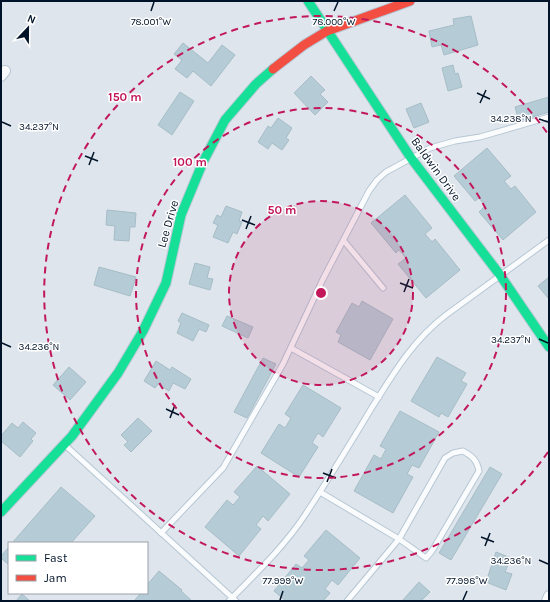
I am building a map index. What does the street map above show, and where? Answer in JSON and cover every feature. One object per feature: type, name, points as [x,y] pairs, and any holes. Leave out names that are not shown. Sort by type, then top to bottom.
[{"type":"street","name":"Baldwin Drive","points":[[308,1],[411,158],[500,275],[549,347]]},
{"type":"street","name":"Lee Drive","points":[[1,512],[65,445],[118,373],[143,331],[166,283],[181,214],[203,162],[226,120],[256,84],[279,63],[304,45],[327,31],[410,1]]},
{"type":"street","points":[[547,601],[549,596]]},
{"type":"lane","points":[[161,533],[223,468],[291,348],[323,279],[369,191],[377,180],[386,172],[440,144],[480,137],[549,117]]},
{"type":"lane","points":[[65,445],[232,600],[279,548],[305,516],[379,397],[419,339],[431,326],[549,240]]},
{"type":"lane","points":[[344,241],[383,288]]},
{"type":"lane","points":[[291,348],[379,397]]},
{"type":"lane","points":[[320,492],[399,539],[426,558],[432,551],[479,471],[478,463],[473,457],[463,451],[453,453],[445,458],[399,539],[347,601]]},
{"type":"building","points":[[471,16],[478,45],[444,55],[441,45],[432,47],[429,31],[454,25],[453,19]]},
{"type":"building","points":[[183,43],[208,63],[222,45],[235,55],[211,86],[193,71],[187,78],[175,69],[182,60],[174,54]]},
{"type":"building","points":[[453,65],[455,74],[458,73],[462,87],[448,91],[442,68]]},
{"type":"building","points":[[311,76],[325,90],[320,94],[328,102],[315,115],[294,93]]},
{"type":"building","points":[[180,92],[194,101],[172,135],[158,125]]},
{"type":"building","points":[[549,97],[549,112],[519,121],[515,107]]},
{"type":"building","points":[[421,103],[429,122],[414,128],[406,109]]},
{"type":"building","points":[[278,118],[292,128],[286,138],[289,140],[282,150],[272,143],[268,149],[258,142],[268,126],[271,128]]},
{"type":"building","points":[[487,148],[511,176],[504,181],[511,189],[515,186],[536,212],[503,240],[479,212],[485,206],[479,198],[475,201],[454,176]]},
{"type":"building","points":[[405,195],[432,228],[425,234],[432,242],[435,239],[460,270],[426,298],[398,264],[406,258],[399,250],[396,253],[371,223]]},
{"type":"building","points":[[226,206],[242,212],[239,221],[242,222],[237,234],[233,232],[228,243],[213,237],[218,225],[213,223],[217,215],[221,217]]},
{"type":"building","points":[[107,210],[136,213],[135,227],[130,227],[129,241],[114,240],[115,226],[106,225]]},
{"type":"building","points":[[195,263],[210,267],[207,278],[213,279],[210,290],[189,284]]},
{"type":"building","points":[[99,267],[136,277],[130,296],[94,285]]},
{"type":"building","points":[[549,277],[549,299],[538,286]]},
{"type":"building","points":[[362,301],[393,319],[370,360],[338,342],[341,335],[336,332],[352,303],[359,307]]},
{"type":"building","points":[[182,313],[209,325],[206,332],[199,329],[193,341],[177,333],[181,323],[178,321]]},
{"type":"building","points":[[227,316],[253,327],[248,338],[222,326]]},
{"type":"building","points":[[437,357],[466,373],[461,381],[467,384],[448,417],[441,413],[439,417],[411,401]]},
{"type":"building","points":[[263,358],[276,364],[247,418],[234,412]]},
{"type":"building","points":[[156,361],[170,370],[172,367],[191,379],[185,389],[173,383],[169,391],[158,384],[155,388],[144,381]]},
{"type":"building","points":[[69,367],[86,382],[70,400],[53,385]]},
{"type":"building","points":[[303,385],[341,408],[323,437],[318,433],[312,443],[318,447],[299,477],[261,453],[279,424],[285,428],[291,418],[285,414]]},
{"type":"building","points":[[400,411],[439,432],[419,468],[412,465],[407,474],[413,477],[393,513],[354,491],[374,455],[381,459],[386,449],[380,446]]},
{"type":"building","points":[[138,418],[152,431],[131,452],[124,445],[128,442],[121,435]]},
{"type":"building","points":[[23,422],[36,433],[31,439],[33,441],[20,457],[1,441],[1,436],[12,423],[18,428]]},
{"type":"building","points":[[257,466],[290,494],[268,521],[263,516],[256,525],[261,529],[239,556],[205,527],[227,500],[233,505],[240,497],[234,492]]},
{"type":"building","points":[[490,467],[502,474],[451,560],[439,553]]},
{"type":"building","points":[[61,487],[95,516],[72,542],[13,542]]},
{"type":"building","points":[[326,530],[360,558],[338,585],[332,580],[325,589],[330,593],[323,601],[286,601],[274,591],[296,564],[302,568],[309,560],[304,556]]},
{"type":"building","points":[[8,548],[8,564],[1,558]]},
{"type":"building","points":[[496,552],[511,558],[505,572],[512,574],[506,590],[486,582]]},
{"type":"building","points":[[159,571],[182,590],[181,591],[192,601],[134,601],[140,594],[148,594],[148,584]]},
{"type":"building","points":[[419,582],[430,592],[421,601],[402,601]]},
{"type":"building","points":[[22,594],[30,601],[16,601]]},
{"type":"traffic: fast","points":[[308,1],[411,158],[500,275],[549,347]]},
{"type":"traffic: fast","points":[[1,512],[72,436],[118,373],[143,331],[166,283],[181,215],[203,162],[225,120],[256,84],[273,69]]},
{"type":"traffic: jam","points":[[273,69],[304,45],[327,31],[410,1]]}]
